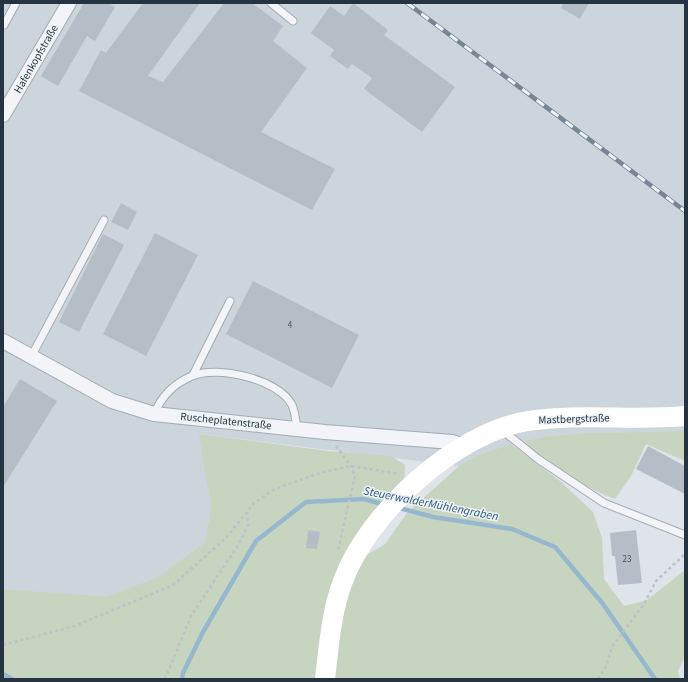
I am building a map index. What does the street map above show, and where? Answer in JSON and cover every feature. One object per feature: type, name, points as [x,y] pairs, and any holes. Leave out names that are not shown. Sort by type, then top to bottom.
[{"type":"main road","name":"Mastbergstraße","points":[[325,679],[336,602],[343,581],[360,546],[380,519],[403,493],[464,446],[500,429],[526,422],[550,418],[660,418],[685,416]]},
{"type":"street","name":"Hafenkopfstraße","points":[[3,115],[69,3]]},
{"type":"street","name":"Ruscheplatenstraße","points":[[3,341],[112,401],[154,414],[325,432],[452,442],[464,446]]},
{"type":"lane","points":[[4,25],[16,3]]},
{"type":"lane","points":[[271,3],[293,21]]},
{"type":"lane","points":[[31,357],[104,220]]},
{"type":"lane","points":[[193,375],[230,301]]},
{"type":"lane","points":[[154,414],[161,399],[173,387],[193,375],[224,372],[256,378],[280,392],[292,405],[298,429]]},
{"type":"lane","points":[[500,429],[538,459],[604,503],[685,535]]},
{"type":"path","points":[[325,432],[351,466],[355,476],[345,515]]},
{"type":"path","points":[[3,645],[75,626],[173,585],[227,537],[254,502],[275,489],[322,472],[351,466],[421,478]]},
{"type":"path","points":[[165,679],[191,616],[240,542],[248,525],[247,511]]},
{"type":"path","points":[[598,679],[606,667],[612,647],[644,604],[656,581],[685,554]]},
{"type":"shaded area","points":[[3,3],[685,3],[685,431],[586,433],[548,436],[511,444],[478,455],[459,466],[200,434],[211,507],[205,542],[158,577],[107,598],[3,589]]},
{"type":"green space","points":[[685,431],[685,461],[646,444],[631,476],[615,499],[592,489],[553,466],[531,449],[524,441],[548,436],[586,433]]},
{"type":"green space","points":[[199,434],[328,451],[391,456],[405,465],[404,486],[345,568],[385,544],[408,512],[459,466],[478,455],[511,444],[560,481],[593,512],[602,538],[604,579],[624,606],[647,600],[685,570],[685,656],[678,671],[680,679],[3,679],[3,589],[107,597],[158,577],[205,542],[211,507]]},
{"type":"building","points":[[84,3],[108,3],[115,7],[95,41],[87,36],[58,86],[41,76]]},
{"type":"building","points":[[143,3],[200,3],[148,76],[163,82],[224,3],[252,3],[283,26],[273,41],[307,68],[261,132],[335,169],[312,210],[79,91],[101,50],[106,53]]},
{"type":"building","points":[[353,3],[388,30],[384,35],[455,87],[422,132],[364,89],[372,78],[352,64],[348,69],[330,56],[334,50],[311,33],[330,6],[344,16]]},
{"type":"building","points":[[563,3],[589,3],[580,19],[561,8]]},
{"type":"building","points":[[121,203],[137,212],[128,230],[111,222]]},
{"type":"building","points":[[155,233],[198,255],[146,356],[103,334]]},
{"type":"building","points":[[103,234],[124,245],[79,332],[59,322]]},
{"type":"building","points":[[253,281],[359,335],[332,388],[226,334]]},
{"type":"building","points":[[20,379],[57,401],[3,487],[3,407]]},
{"type":"building","points":[[648,446],[685,466],[685,494],[636,469]]},
{"type":"building","points":[[308,530],[320,532],[317,549],[306,548]]},
{"type":"building","points":[[636,530],[642,583],[618,585],[615,556],[612,556],[610,533]]},
{"type":"waterway","name":"SteuerwalderMühlengraben","points":[[182,679],[183,673],[203,632],[256,541],[306,502],[364,499],[385,505]]},
{"type":"waterway","name":"SteuerwalderMühlengraben","points":[[396,507],[433,517],[512,529],[555,547],[603,604],[655,679]]},
{"type":"waterway","name":"SteuerwalderMühlengraben","points":[[3,674],[12,679]]},
{"type":"railway","points":[[407,3],[685,211]]}]
